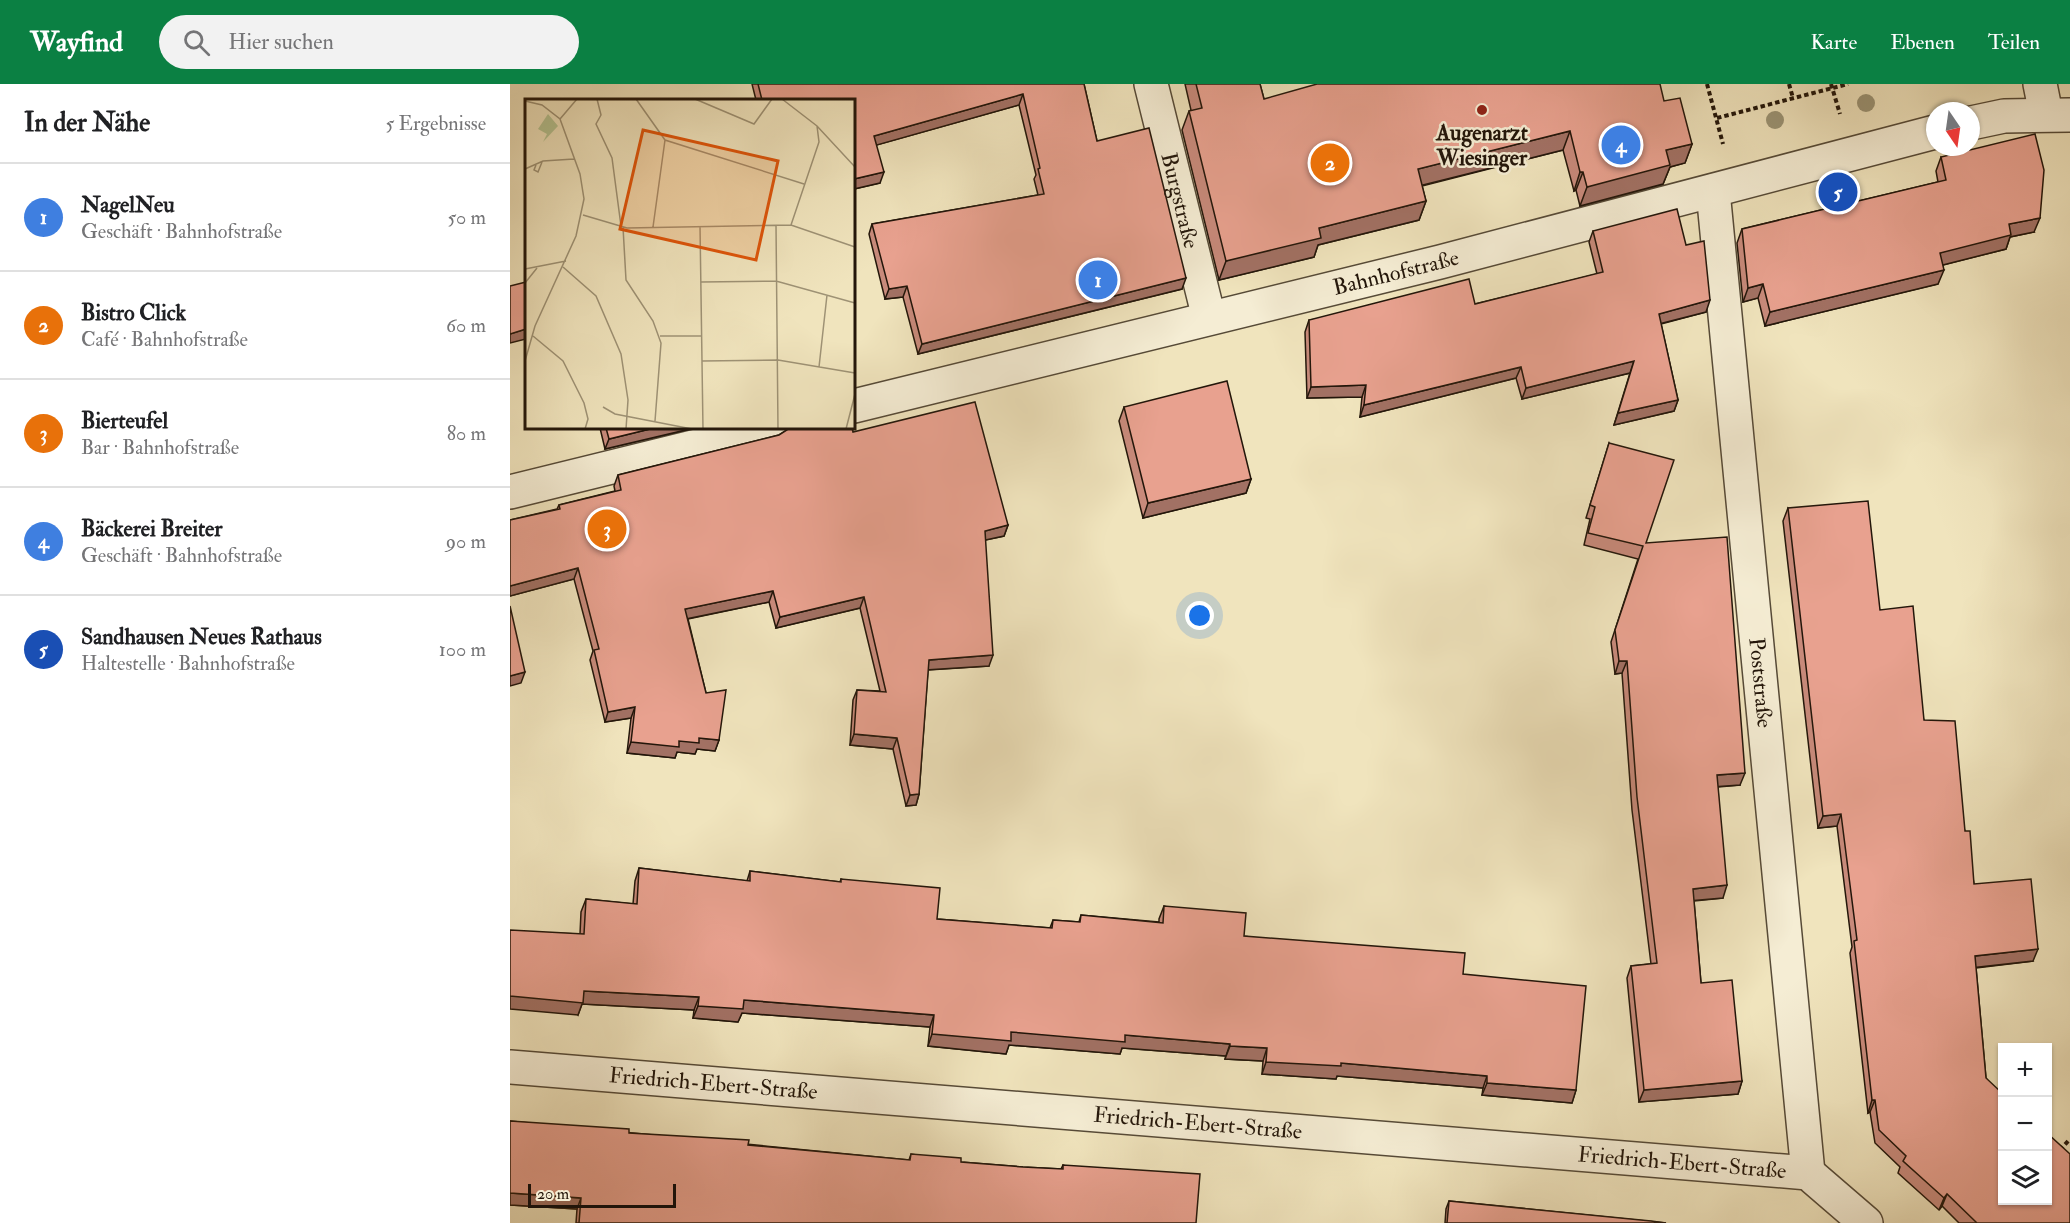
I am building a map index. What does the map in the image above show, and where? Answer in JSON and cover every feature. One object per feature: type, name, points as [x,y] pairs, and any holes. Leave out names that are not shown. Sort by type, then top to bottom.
[{"type":"street","name":"Burgstraße","points":[[1151,84],[1209,318]]},
{"type":"street","points":[[1980,121],[2052,104]]},
{"type":"street","name":"Bahnhofstraße","points":[[855,406],[1396,273],[1926,134]]},
{"type":"street","name":"Poststraße","points":[[1724,189],[1808,1173]]},
{"type":"street","points":[[510,492],[766,429]]},
{"type":"street","name":"Friedrich-Ebert-Straße","points":[[510,1067],[1808,1173],[1866,1223]]},
{"type":"path","points":[[1707,84],[1717,118],[1724,189]]},
{"type":"path","points":[[1789,84],[1793,98]]},
{"type":"path","points":[[1717,118],[1848,84]]},
{"type":"path","points":[[2055,1155],[2070,1139]]},
{"type":"building","points":[[758,84],[1084,84],[1097,141],[1149,128],[1186,278],[922,344],[907,286],[889,289],[872,224],[1044,194],[1023,94],[874,136],[884,172],[855,179],[855,99],[762,99]]},
{"type":"building","points":[[1196,84],[1260,84],[1264,99],[1317,84],[1660,84],[1664,101],[1680,98],[1692,144],[1666,150],[1670,165],[1587,187],[1583,172],[1580,172],[1570,131],[1418,169],[1426,201],[1319,228],[1321,238],[1226,261],[1189,111],[1202,108]]},
{"type":"building","points":[[2035,134],[2044,170],[2040,218],[2009,224],[2011,235],[1940,253],[1944,270],[1770,312],[1763,284],[1748,288],[1742,229],[1946,180],[1941,157],[1980,156],[1980,147]]},
{"type":"building","points":[[1677,209],[1686,245],[1704,241],[1710,300],[1659,314],[1678,400],[1618,413],[1634,361],[1526,388],[1521,367],[1364,405],[1366,385],[1311,387],[1309,320],[1469,279],[1475,304],[1603,272],[1593,231]]},
{"type":"building","points":[[525,282],[525,329],[510,334],[510,286]]},
{"type":"building","points":[[1227,381],[1251,479],[1148,503],[1124,407]]},
{"type":"building","points":[[975,402],[1008,525],[985,531],[993,655],[929,660],[919,794],[910,795],[897,738],[854,734],[857,690],[886,692],[864,597],[780,617],[773,591],[685,609],[706,693],[726,690],[719,740],[699,738],[699,743],[679,741],[679,747],[631,742],[635,707],[608,712],[594,650],[599,649],[578,568],[510,586],[510,520],[560,509],[559,505],[621,490],[618,475],[779,435],[788,429],[852,429],[853,432]]},
{"type":"building","points":[[606,429],[650,429],[609,439]]},
{"type":"building","points":[[1609,443],[1674,460],[1646,543],[1727,537],[1745,773],[1717,775],[1727,885],[1693,889],[1701,983],[1732,980],[1742,1081],[1644,1090],[1631,966],[1657,963],[1637,797],[1627,661],[1619,661],[1615,630],[1643,546],[1588,533],[1595,507],[1590,505]]},
{"type":"building","points":[[1868,501],[1880,610],[1913,606],[1924,720],[1955,721],[1965,831],[1970,831],[1974,884],[2031,879],[2038,949],[1975,956],[1986,1078],[1998,1089],[1998,1205],[2052,1205],[2052,1138],[2070,1154],[2070,1223],[1977,1223],[1947,1194],[1944,1198],[1903,1161],[1906,1156],[1879,1130],[1875,1100],[1872,1100],[1854,941],[1857,940],[1841,814],[1823,816],[1788,508]]},
{"type":"building","points":[[510,606],[525,672],[510,676]]},
{"type":"building","points":[[639,868],[750,881],[750,871],[841,882],[841,879],[940,888],[937,919],[1052,928],[1053,920],[1080,922],[1081,915],[1163,923],[1164,906],[1246,913],[1244,936],[1465,953],[1463,974],[1586,986],[1576,1090],[1487,1083],[1487,1076],[1341,1063],[1341,1066],[1266,1062],[1267,1048],[1230,1046],[1230,1044],[1125,1035],[1125,1042],[1011,1032],[1011,1041],[932,1034],[934,1015],[744,1000],[743,1009],[698,1006],[699,997],[584,991],[583,1003],[510,996],[510,930],[584,934],[586,899],[637,904]]},
{"type":"building","points":[[510,1121],[629,1129],[629,1133],[749,1140],[748,1145],[910,1160],[911,1154],[961,1158],[961,1162],[1023,1167],[1063,1169],[1063,1165],[1200,1174],[1196,1223],[579,1223],[581,1198],[510,1193]]},
{"type":"building","points":[[1449,1201],[1651,1221],[1666,1223],[1447,1223]]},
{"type":"place","name":"Augenarzt Wiesinger","points":[[1482,110]]},
{"type":"place","name":"Bäckerei Breiter","points":[[1621,145]]},
{"type":"place","name":"Bistro Click","points":[[1330,163]]},
{"type":"place","name":"Sandhausen Neues Rathaus","points":[[1838,192]]},
{"type":"place","name":"NagelNeu","points":[[1098,280]]},
{"type":"place","name":"Bierteufel","points":[[607,529]]}]
